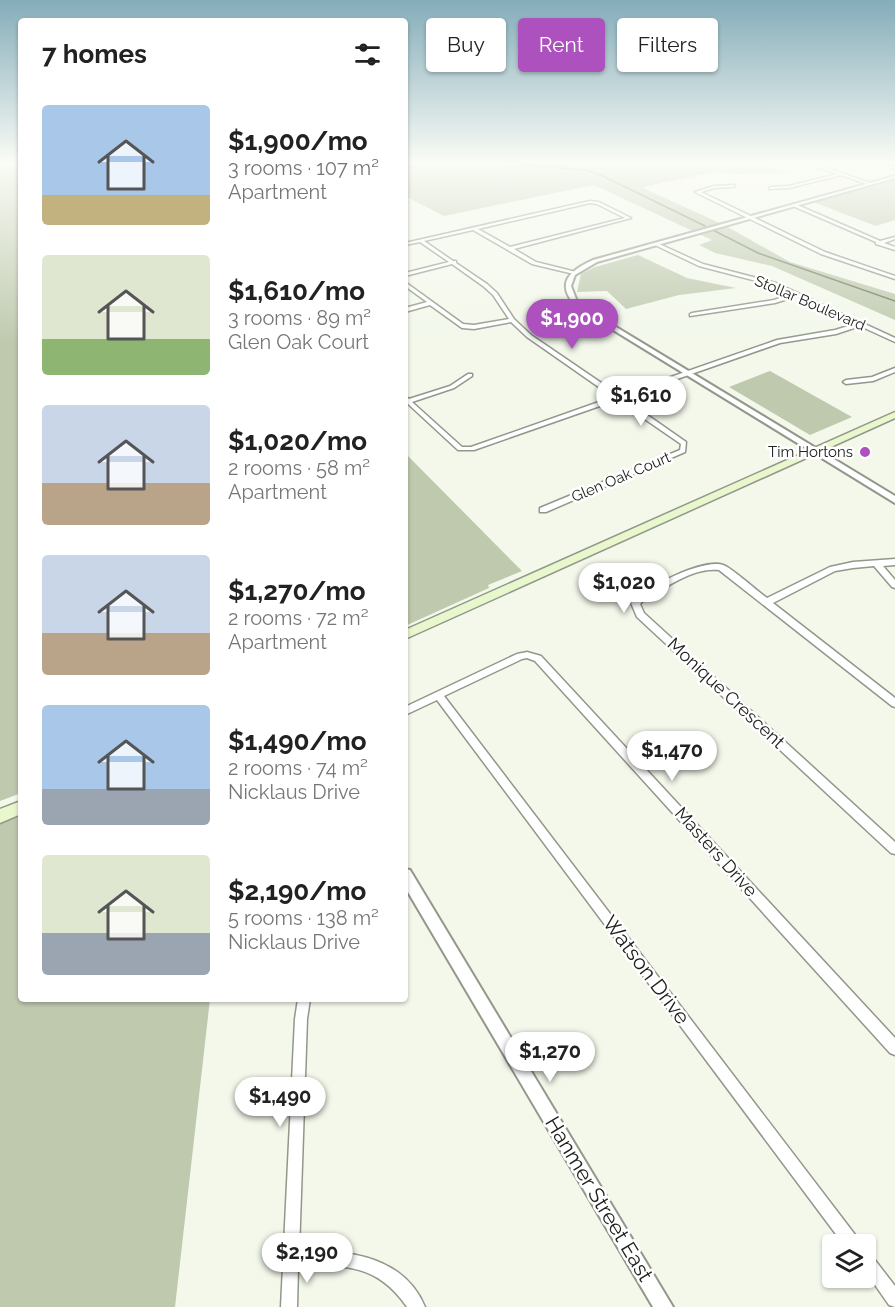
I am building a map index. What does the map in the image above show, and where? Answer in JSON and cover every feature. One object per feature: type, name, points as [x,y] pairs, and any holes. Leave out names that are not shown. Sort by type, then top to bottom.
[{"type":"main road","points":[[408,634],[895,415]]},
{"type":"main road","points":[[0,816],[18,808]]},
{"type":"street","points":[[408,243],[501,223]]},
{"type":"street","points":[[510,249],[610,223]]},
{"type":"street","points":[[729,223],[595,261],[574,273],[568,282],[567,289],[575,304],[895,500]]},
{"type":"street","points":[[762,223],[829,256],[895,278]]},
{"type":"street","points":[[834,223],[895,249]]},
{"type":"street","points":[[475,229],[541,266],[574,273]]},
{"type":"street","points":[[878,243],[895,238]]},
{"type":"street","points":[[420,240],[490,288],[512,320],[530,336],[618,397]]},
{"type":"street","name":"Stollar Boulevard","points":[[657,244],[701,265],[757,278],[895,340]]},
{"type":"street","points":[[408,274],[454,262]]},
{"type":"street","points":[[408,286],[462,326],[474,327],[512,320]]},
{"type":"street","points":[[692,315],[775,301],[796,294]]},
{"type":"street","points":[[408,309],[430,303]]},
{"type":"street","points":[[408,401],[456,446],[466,450],[778,341],[836,332],[860,324]]},
{"type":"street","points":[[846,382],[873,379],[895,370]]},
{"type":"street","points":[[408,398],[452,387],[470,375]]},
{"type":"street","name":"Glen Oak Court","points":[[543,510],[683,451],[684,443],[677,437],[618,397]]},
{"type":"street","points":[[767,602],[832,569],[895,562]]},
{"type":"street","points":[[876,563],[895,585]]},
{"type":"street","name":"Monique Crescent","points":[[895,703],[767,602],[727,572],[712,565],[643,596],[635,603],[640,615],[895,849]]},
{"type":"street","name":"Masters Drive","points":[[408,710],[520,656],[538,658],[895,1048]]},
{"type":"street","name":"Watson Drive","points":[[438,695],[846,1234]]},
{"type":"street","name":"Hanmer Street East","points":[[408,882],[664,1307]]},
{"type":"street","points":[[289,1307],[304,1002]]},
{"type":"street","points":[[291,1260],[346,1259],[370,1264],[393,1278],[417,1307]]},
{"type":"street","points":[[876,1273],[895,1299]]},
{"type":"green space","points":[[0,223],[18,223],[18,794],[0,801]]},
{"type":"green space","points":[[676,223],[720,223],[790,262],[895,294],[895,320],[772,266],[715,253],[699,245],[712,240]]},
{"type":"green space","points":[[868,223],[886,223],[876,226]]},
{"type":"green space","points":[[638,255],[687,278],[736,288],[679,295],[626,309],[607,291],[577,292],[581,274],[595,267]]},
{"type":"green space","points":[[770,371],[852,417],[810,435],[729,387]]},
{"type":"green space","points":[[408,456],[522,571],[488,585],[489,588],[408,625]]},
{"type":"green space","points":[[18,816],[18,1002],[210,1002],[175,1307],[0,1307],[0,824]]},
{"type":"waterway","points":[[699,223],[705,226]]},
{"type":"waterway","points":[[709,228],[758,253],[895,301]]},
{"type":"place","name":"Tim Hortons","points":[[865,452]]}]
